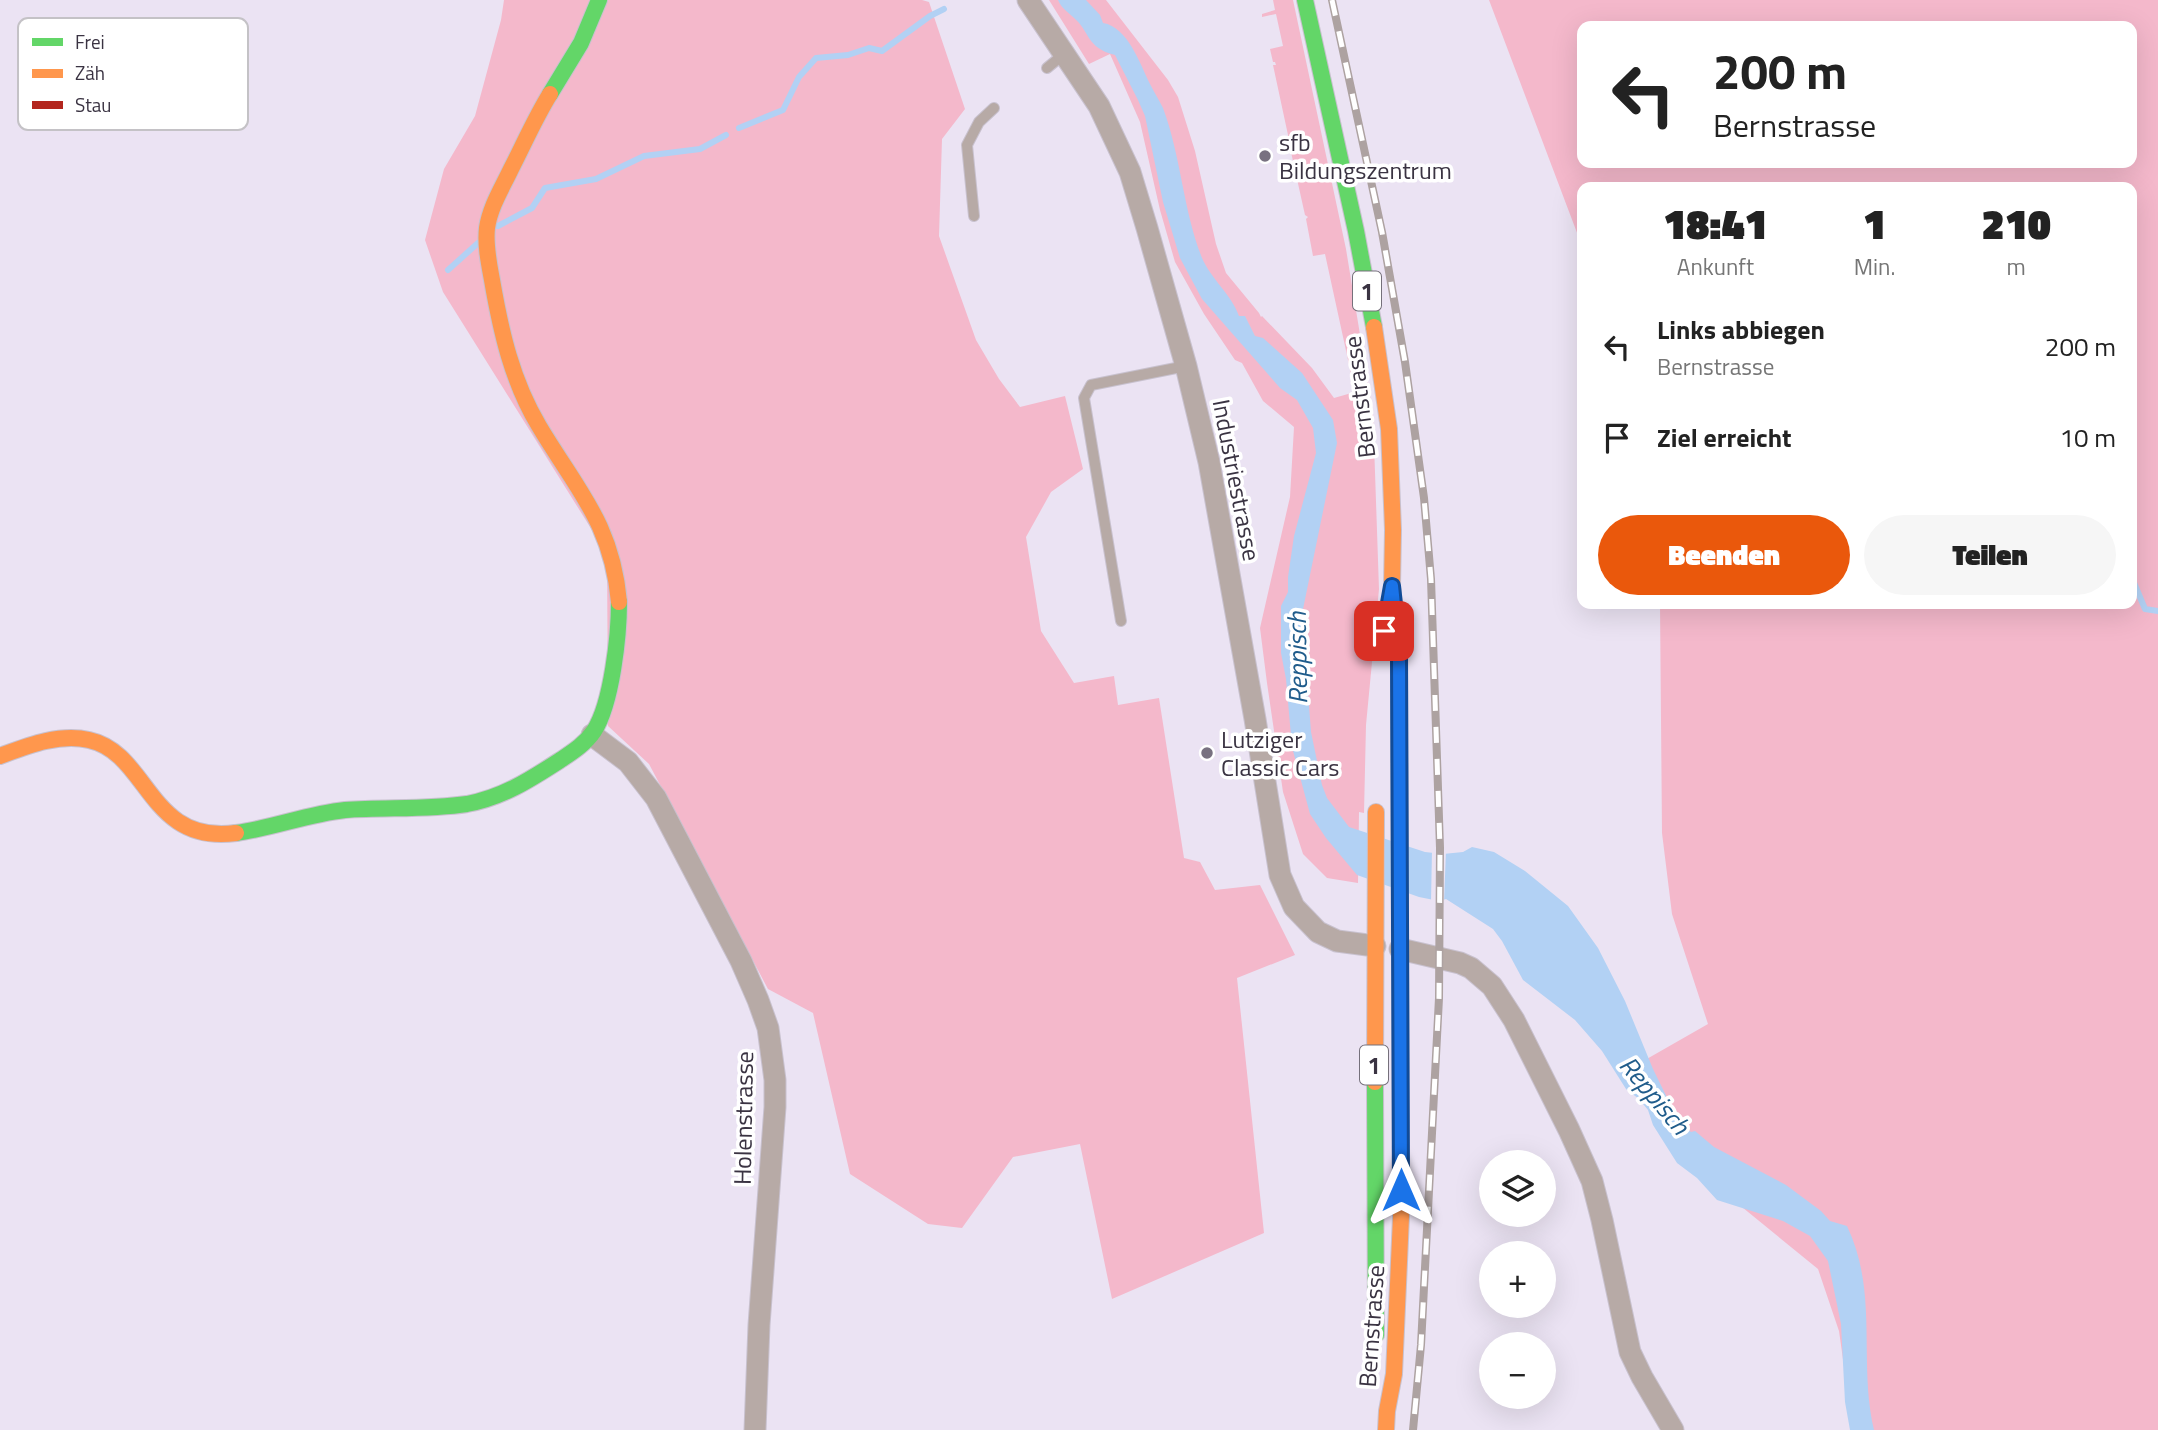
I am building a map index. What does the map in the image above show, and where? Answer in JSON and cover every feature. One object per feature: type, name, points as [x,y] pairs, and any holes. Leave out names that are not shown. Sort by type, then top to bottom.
[{"type":"main road","points":[[0,756],[65,738],[95,740],[116,754],[145,790],[171,816],[197,831],[221,834],[341,810],[436,807],[485,801],[531,780],[592,735],[601,713],[616,654],[621,615],[617,575],[595,512],[518,386],[509,359],[487,241],[489,219],[503,187],[542,107],[581,43],[599,0]]},
{"type":"main road","name":"Bernstrasse","points":[[1305,0],[1356,231],[1379,354],[1392,488],[1392,586],[1399,652],[1400,1230],[1394,1374],[1387,1411]]},
{"type":"main road","name":"Bernstrasse","points":[[1383,640],[1392,586]]},
{"type":"main road","name":"Bernstrasse","points":[[1376,794],[1374,1184],[1378,1356],[1387,1411]]},
{"type":"main road","points":[[1375,946],[1400,949]]},
{"type":"main road","name":"1","points":[[1386,1430],[1387,1411]]},
{"type":"street","name":"Industriestrasse","points":[[1028,0],[1099,106],[1130,172],[1186,366],[1209,462],[1280,875],[1294,907],[1318,932],[1342,942],[1375,946]]},
{"type":"street","name":"Holenstrasse","points":[[592,735],[628,762],[656,798],[741,961],[768,1028],[775,1080],[775,1107],[759,1325],[755,1430]]},
{"type":"street","points":[[1400,949],[1471,968],[1492,986],[1514,1020],[1592,1181],[1630,1352],[1673,1430]]},
{"type":"lane","points":[[1047,68],[1064,54]]},
{"type":"lane","points":[[974,216],[967,145],[979,122],[994,108]]},
{"type":"lane","points":[[1121,621],[1084,398],[1091,385],[1186,366]]},
{"type":"shaded area","points":[[504,0],[929,2],[965,109],[942,139],[939,236],[976,340],[999,379],[1020,407],[1065,396],[1083,469],[1051,492],[1026,537],[1041,631],[1074,683],[1114,676],[1118,705],[1159,698],[1184,858],[1200,862],[1215,890],[1260,885],[1295,955],[1237,978],[1264,1233],[1112,1299],[1080,1144],[1013,1157],[962,1228],[928,1224],[850,1174],[813,1013],[768,989],[649,764],[608,726],[607,554],[443,292],[425,240],[444,169],[475,116]]},
{"type":"shaded area","points":[[1049,0],[1106,0],[1168,80],[1178,97],[1195,151],[1216,244],[1226,273],[1261,317],[1312,368],[1334,398],[1355,392],[1325,254],[1313,256],[1306,219],[1308,217],[1305,215],[1291,152],[1294,151],[1291,149],[1273,65],[1276,65],[1270,49],[1283,46],[1276,14],[1262,17],[1262,14],[1275,10],[1273,0],[1293,0],[1346,249],[1373,414],[1379,589],[1366,725],[1364,813],[1359,812],[1358,883],[1327,878],[1303,854],[1283,792],[1267,683],[1260,628],[1290,497],[1294,427],[1263,401],[1242,363],[1235,360],[1204,314],[1175,262],[1140,122],[1110,54],[1089,64]]},
{"type":"shaded area","points":[[1489,0],[2158,0],[2158,1430],[1853,1430],[1839,1331],[1818,1269],[1699,1172],[1631,1068],[1708,1024],[1672,914],[1662,833],[1660,609],[2137,609],[2137,182],[1577,182],[1577,233]]},
{"type":"water","name":"Reppisch","points":[[1058,0],[1086,0],[1100,15],[1103,23],[1119,31],[1132,48],[1163,108],[1174,145],[1190,221],[1206,266],[1239,316],[1245,316],[1255,336],[1263,338],[1302,373],[1333,420],[1337,443],[1302,614],[1311,732],[1327,798],[1349,827],[1425,852],[1463,852],[1472,847],[1494,852],[1525,871],[1568,906],[1598,948],[1625,1001],[1678,1120],[1714,1147],[1786,1185],[1830,1221],[1847,1226],[1857,1251],[1862,1276],[1874,1430],[1850,1430],[1845,1402],[1841,1324],[1828,1261],[1810,1236],[1783,1221],[1717,1200],[1697,1178],[1677,1163],[1653,1125],[1648,1110],[1626,1089],[1602,1051],[1575,1020],[1523,980],[1493,929],[1446,899],[1439,901],[1419,897],[1357,875],[1310,814],[1292,747],[1281,653],[1281,606],[1288,592],[1294,536],[1316,453],[1313,428],[1297,400],[1280,388],[1202,299],[1180,258],[1163,202],[1145,116],[1138,100],[1115,55],[1093,44]]},
{"type":"pier","points":[[1432,849],[1446,850],[1444,903],[1439,904],[1431,903]]},
{"type":"waterway","points":[[739,128],[783,110],[799,77],[816,58],[848,55],[869,48],[882,51],[944,9]]},
{"type":"waterway","points":[[498,226],[532,208],[545,188],[596,179],[644,156],[700,149],[726,135]]},
{"type":"waterway","points":[[448,270],[478,243]]},
{"type":"waterway","points":[[2137,590],[2145,609],[2158,611]]},
{"type":"railway","points":[[1332,0],[1382,232],[1405,362],[1424,498],[1431,579],[1440,848],[1439,998],[1421,1345],[1413,1430]]},
{"type":"traffic: fast","points":[[550,94],[581,43],[599,0]]},
{"type":"traffic: fast","points":[[1305,0],[1356,231],[1374,327]]},
{"type":"traffic: fast","points":[[236,833],[345,810],[467,804],[505,792],[539,773],[584,743],[600,719],[610,687],[618,632],[619,602]]},
{"type":"traffic: fast","points":[[1375,1082],[1376,1335]]},
{"type":"traffic: slow","points":[[550,94],[494,205],[487,228],[488,254],[499,318],[515,374],[539,426],[601,528],[615,574],[619,602]]},
{"type":"traffic: slow","points":[[1374,327],[1389,429],[1392,586],[1399,652]]},
{"type":"traffic: slow","points":[[0,756],[55,739],[89,740],[109,748],[125,762],[152,796],[184,825],[207,833],[236,833]]},
{"type":"traffic: slow","points":[[1375,1082],[1376,812]]},
{"type":"traffic: slow","points":[[1386,1430],[1394,1374],[1401,1217],[1400,953]]},
{"type":"traffic: jam","points":[[1399,652],[1400,953]]},
{"type":"place","name":"sfb Bildungszentrum","points":[[1265,156]]},
{"type":"place","name":"Lutziger Classic Cars","points":[[1207,753]]},
{"type":"route","points":[[1384,631],[1392,586],[1399,652],[1401,1190]]}]
